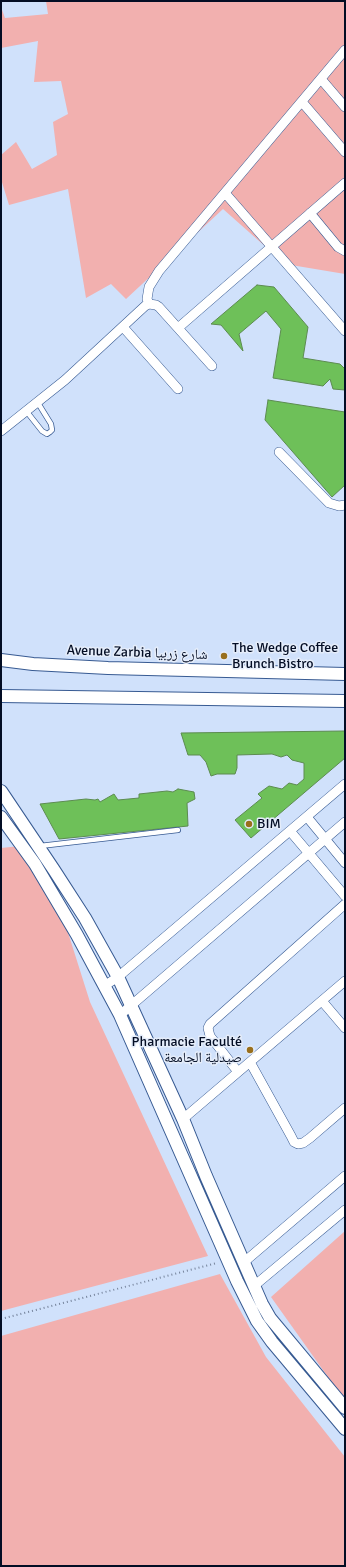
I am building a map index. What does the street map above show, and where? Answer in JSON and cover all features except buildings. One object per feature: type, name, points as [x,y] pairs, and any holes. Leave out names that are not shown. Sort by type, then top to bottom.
[{"type":"main road","name":"Avenue Zarbia شارع زربيا","points":[[1,660],[33,664],[108,668],[345,674]]},
{"type":"main road","points":[[1,696],[345,701]]},
{"type":"main road","points":[[1,791],[85,918],[118,977],[183,1119],[254,1286],[270,1318],[345,1408]]},
{"type":"main road","points":[[1,816],[35,864],[78,935],[120,1015],[228,1260],[257,1321],[272,1342],[345,1429]]},
{"type":"street","points":[[149,304],[148,293],[155,276],[345,50]]},
{"type":"street","points":[[321,79],[345,107]]},
{"type":"street","points":[[302,102],[345,152]]},
{"type":"street","points":[[178,328],[345,183]]},
{"type":"street","points":[[225,193],[345,331]]},
{"type":"street","points":[[310,213],[338,247],[345,250]]},
{"type":"street","points":[[1,431],[27,412],[86,362],[145,306],[149,304],[159,307],[212,366]]},
{"type":"street","points":[[124,327],[178,389]]},
{"type":"street","points":[[280,452],[329,503],[339,506],[345,505]]},
{"type":"street","points":[[104,986],[118,977],[345,784]]},
{"type":"street","points":[[307,816],[345,863]]},
{"type":"street","points":[[120,1015],[345,822]]},
{"type":"street","points":[[290,831],[345,896]]},
{"type":"street","points":[[238,1072],[210,1036],[208,1028],[210,1024],[345,904]]},
{"type":"street","points":[[183,1119],[345,981]]},
{"type":"street","points":[[322,1001],[345,1028]]},
{"type":"street","points":[[250,1062],[294,1142],[298,1144],[303,1143],[310,1138],[345,1108]]},
{"type":"street","points":[[244,1263],[345,1176]]},
{"type":"street","points":[[254,1286],[345,1210]]},
{"type":"lane","points":[[27,412],[42,432],[47,434],[50,432],[52,430],[51,424],[38,403]]},
{"type":"lane","points":[[38,846],[178,830]]},
{"type":"path","points":[[1,1320],[228,1260]]},
{"type":"shaded area","points":[[46,1],[345,1],[345,274],[285,264],[223,209],[126,299],[111,284],[86,298],[68,189],[9,205],[1,179],[1,155],[16,142],[32,169],[57,155],[53,122],[68,114],[61,81],[34,82],[38,41],[1,48],[1,7],[5,18],[48,14]]},
{"type":"shaded area","points":[[40,844],[90,1002],[208,1256],[1,1311],[1,848]]},
{"type":"shaded area","points":[[345,1231],[345,1401],[271,1297]]},
{"type":"shaded area","points":[[220,1274],[266,1357],[345,1457],[345,1566],[1,1566],[1,1336]]},
{"type":"place","name":"The Wedge Coffee Brunch Bistro","points":[[224,656]]},
{"type":"place","name":"BIM","points":[[249,824]]},
{"type":"place","name":"Pharmacie Faculté صيدلية الجامعة","points":[[250,1050]]}]
